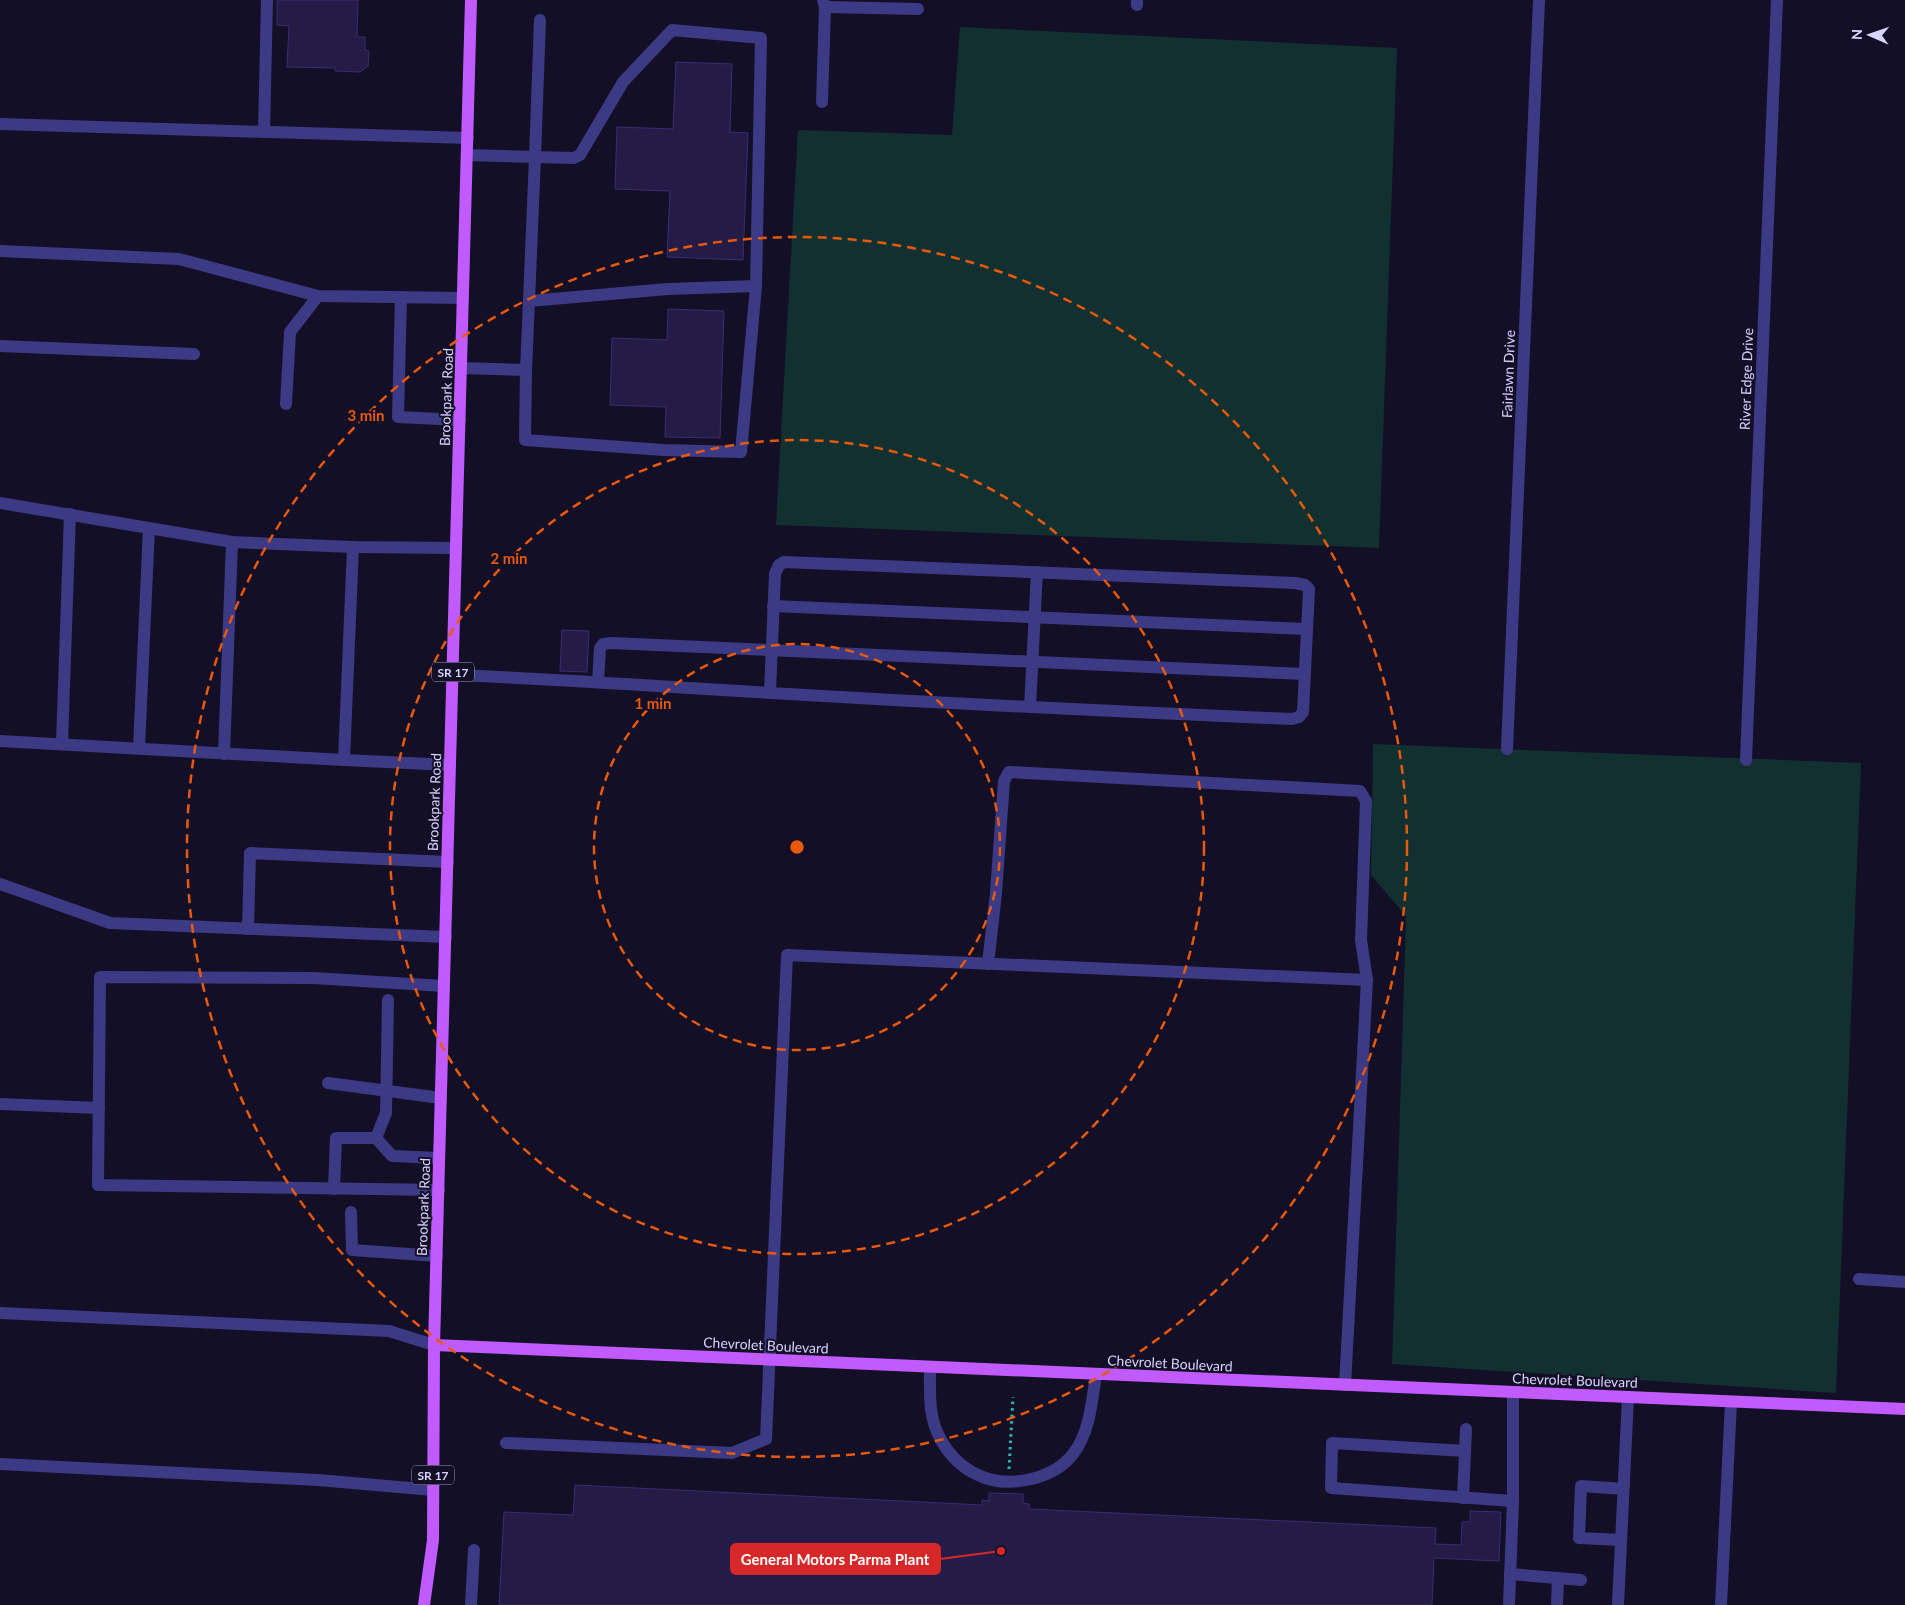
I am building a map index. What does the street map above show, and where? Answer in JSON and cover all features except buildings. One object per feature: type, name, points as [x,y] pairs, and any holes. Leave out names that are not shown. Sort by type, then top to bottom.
[{"type":"main road","name":"Brookpark Road","points":[[424,1605],[433,1540],[434,1345],[472,0]]},
{"type":"main road","name":"Chevrolet Boulevard","points":[[434,1345],[1905,1410]]},
{"type":"street","points":[[264,132],[267,0]]},
{"type":"street","name":"Fairlawn Drive","points":[[1507,749],[1539,0]]},
{"type":"street","name":"River Edge Drive","points":[[1746,760],[1777,0]]},
{"type":"street","points":[[822,102],[824,3],[918,9]]},
{"type":"street","points":[[467,155],[536,157],[574,158],[580,156],[623,82],[672,30],[761,38],[756,286],[742,452],[663,450],[525,440],[526,370],[536,157],[540,20]]},
{"type":"street","points":[[0,124],[468,138]]},
{"type":"street","points":[[0,251],[179,259],[318,296],[463,298]]},
{"type":"street","points":[[529,301],[668,289],[756,286]]},
{"type":"street","points":[[286,404],[290,332],[318,296]]},
{"type":"street","points":[[402,297],[398,417],[460,420]]},
{"type":"street","points":[[0,346],[194,354]]},
{"type":"street","points":[[461,368],[526,370]]},
{"type":"street","points":[[0,503],[232,542],[353,547],[456,548]]},
{"type":"street","points":[[62,743],[70,514]]},
{"type":"street","points":[[139,748],[149,528]]},
{"type":"street","points":[[224,754],[232,542]]},
{"type":"street","points":[[344,760],[353,547]]},
{"type":"street","points":[[453,675],[1030,707],[1292,719],[1299,717],[1303,712],[1309,589],[1305,585],[784,562],[778,565],[775,574],[770,692]]},
{"type":"street","points":[[1030,707],[1037,572]]},
{"type":"street","points":[[773,606],[1307,629]]},
{"type":"street","points":[[598,682],[600,648],[604,644],[1305,674]]},
{"type":"street","points":[[0,741],[450,765]]},
{"type":"street","points":[[988,964],[996,893],[1004,781],[1009,772],[1360,791],[1366,801],[1361,940],[1366,980],[1345,1385]]},
{"type":"street","points":[[248,929],[250,853],[448,862]]},
{"type":"street","points":[[0,884],[110,923],[446,937]]},
{"type":"street","points":[[506,1443],[732,1452],[766,1439],[787,955],[1366,980]]},
{"type":"street","points":[[439,1190],[98,1185],[100,977],[313,978],[444,986]]},
{"type":"street","points":[[376,1138],[386,1114],[388,1000]]},
{"type":"street","points":[[328,1083],[441,1098]]},
{"type":"street","points":[[0,1104],[99,1108]]},
{"type":"street","points":[[334,1189],[336,1138],[376,1138],[392,1156],[440,1158]]},
{"type":"street","points":[[351,1212],[352,1250],[437,1256]]},
{"type":"street","points":[[1860,1279],[1905,1282]]},
{"type":"street","points":[[0,1313],[389,1332],[434,1345]]},
{"type":"street","points":[[930,1367],[933,1423],[948,1450],[967,1469],[978,1475],[993,1480],[1008,1481],[1028,1480],[1044,1474],[1058,1468],[1073,1454],[1083,1437],[1089,1418],[1096,1374]]},
{"type":"street","points":[[1509,1605],[1513,1501],[1513,1393]]},
{"type":"street","points":[[1618,1605],[1628,1398]]},
{"type":"street","points":[[1721,1605],[1732,1402]]},
{"type":"street","points":[[1463,1498],[1466,1429]]},
{"type":"street","points":[[1465,1451],[1332,1443],[1331,1488],[1513,1501]]},
{"type":"street","points":[[0,1464],[318,1480],[433,1490]]},
{"type":"street","points":[[1621,1540],[1579,1538],[1580,1504],[1581,1486],[1623,1489]]},
{"type":"street","points":[[471,1605],[474,1550]]},
{"type":"street","points":[[1510,1574],[1581,1580]]},
{"type":"street","points":[[1557,1605],[1558,1578]]},
{"type":"path","points":[[1008,1481],[1013,1397]]},
{"type":"green space","points":[[960,27],[1397,48],[1379,548],[776,525],[798,130],[952,135]]},
{"type":"green space","points":[[1373,744],[1861,763],[1836,1393],[1392,1364],[1406,916],[1371,875]]},
{"type":"place","name":"General Motors Parma Plant","points":[[1001,1551]]}]
